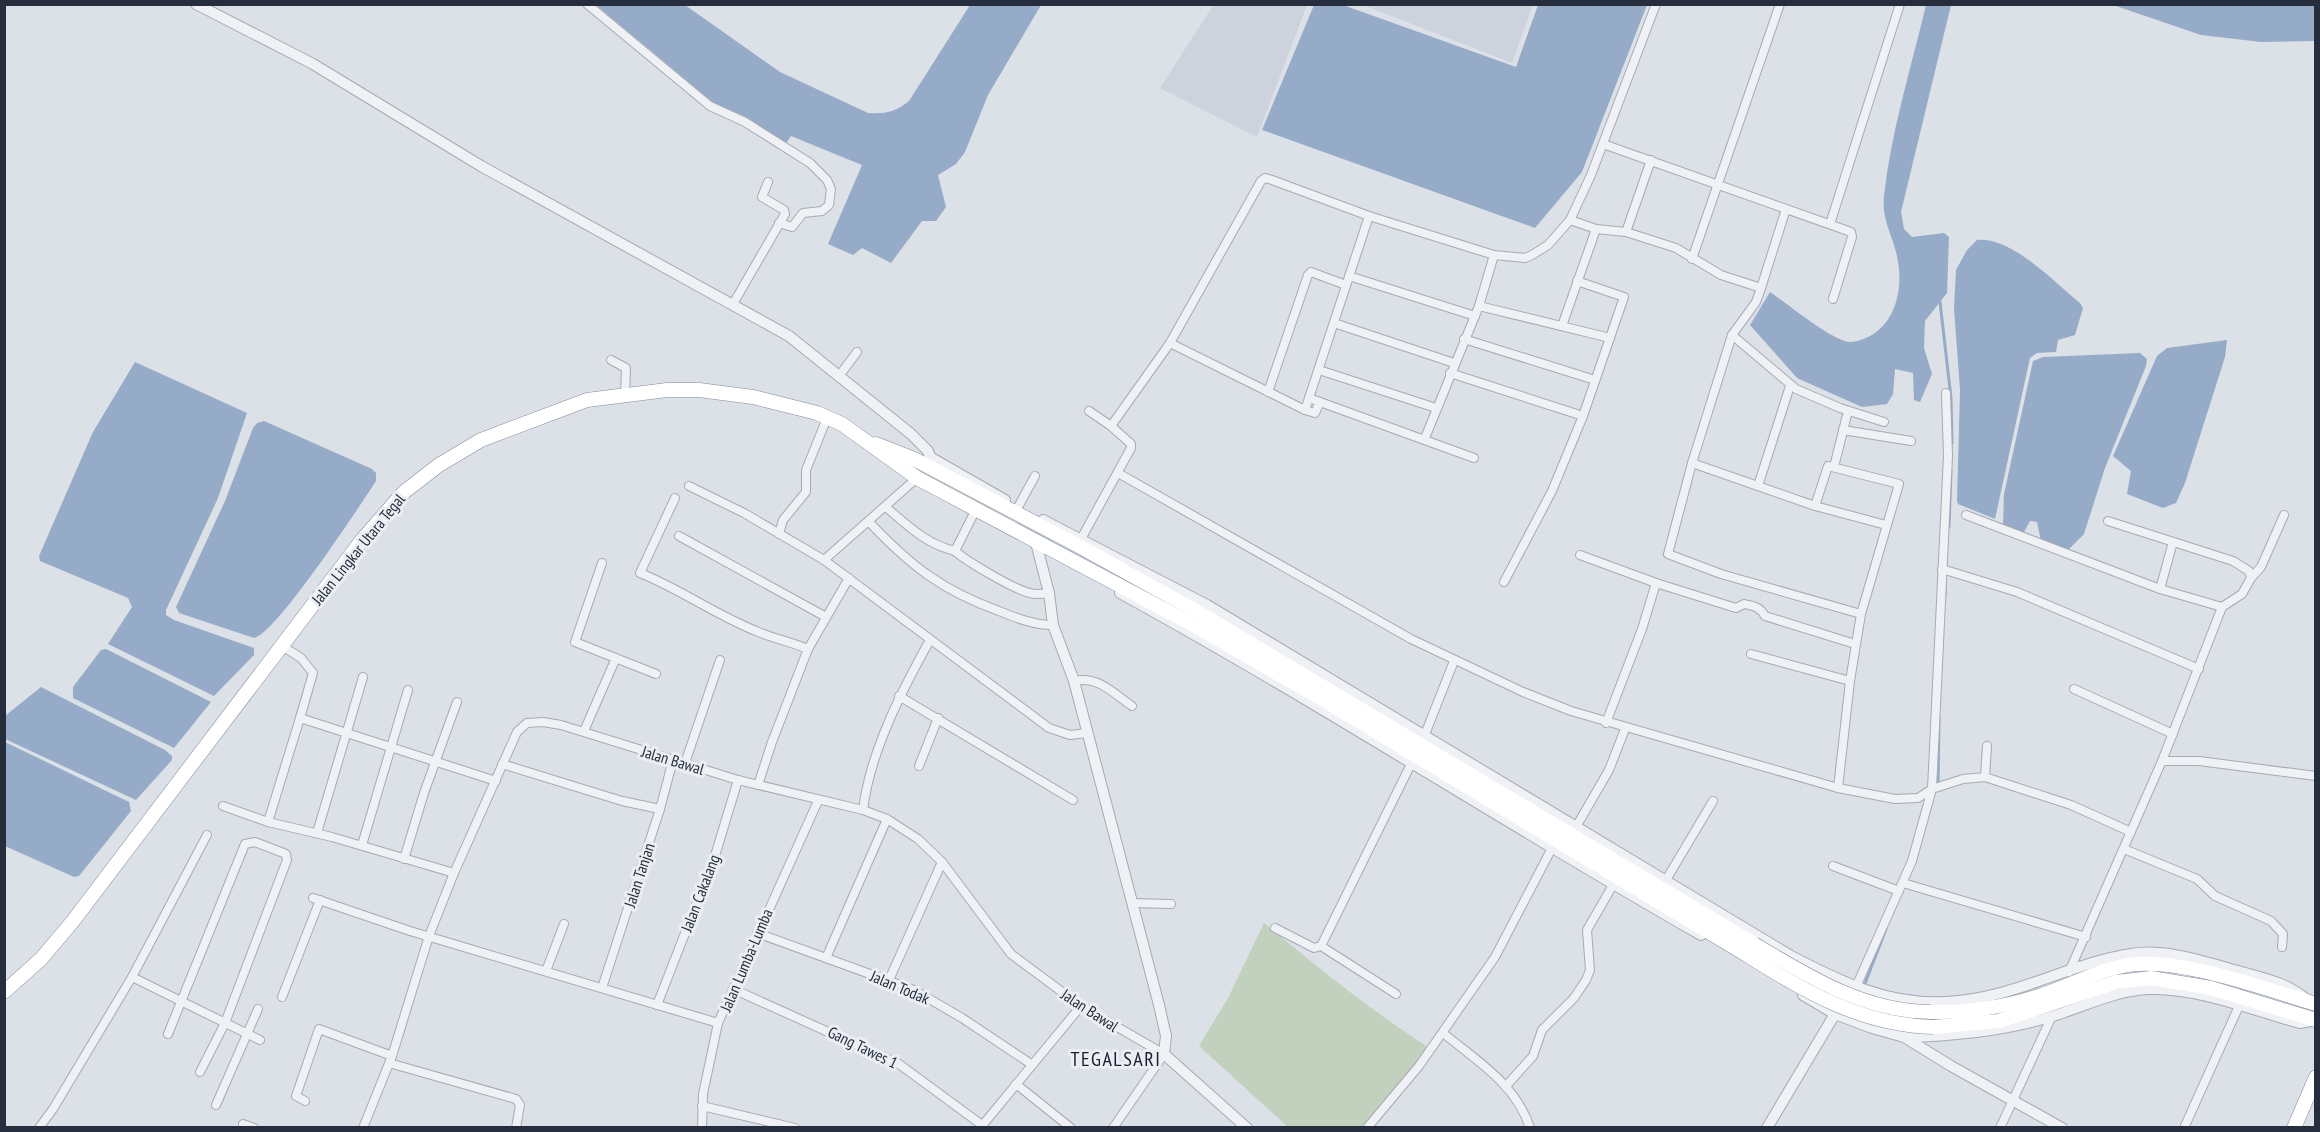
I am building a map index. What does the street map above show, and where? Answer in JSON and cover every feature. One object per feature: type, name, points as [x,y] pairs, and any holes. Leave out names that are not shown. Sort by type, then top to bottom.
[{"type":"highway","name":"Jalan Lingkar Utara Tegal","points":[[4,992],[41,959],[73,921],[383,514],[419,479],[481,440],[587,400],[666,390],[753,397],[827,418],[864,439]]},
{"type":"highway","points":[[864,439],[928,462],[1196,611],[1750,950],[1815,997],[1841,1008],[1895,1024],[1933,1027],[2000,1021],[2116,982],[2151,978],[2211,988],[2316,1020]]},
{"type":"highway","points":[[864,439],[917,478],[1035,543],[1188,622],[1750,950],[1855,997],[1893,1010],[1931,1012],[2000,1006],[2038,996],[2108,970],[2137,964],[2164,965],[2209,974],[2313,1004]]},
{"type":"highway","points":[[2294,1128],[2316,1077]]},
{"type":"street","points":[[196,4],[313,64],[481,166],[733,304],[799,343],[911,434],[928,451],[928,462],[917,478],[887,507],[824,560]]},
{"type":"street","points":[[587,4],[711,106],[745,122],[818,169],[831,189],[829,205],[822,211],[803,213],[792,227],[780,223]]},
{"type":"street","points":[[1111,426],[1170,343],[1261,181],[1272,180],[1370,216],[1494,255],[1525,258],[1548,245],[1570,220],[1603,144],[1656,4]]},
{"type":"street","points":[[1692,259],[1780,4]]},
{"type":"street","points":[[1830,224],[1900,4]]},
{"type":"street","points":[[1603,144],[1848,230],[1852,237],[1833,299]]},
{"type":"street","points":[[1626,232],[1651,160]]},
{"type":"street","points":[[733,304],[785,211],[762,197],[768,182]]},
{"type":"street","points":[[1786,209],[1755,302],[1732,334],[1692,463],[1668,554],[1721,574],[1861,614]]},
{"type":"street","points":[[1305,410],[1370,216]]},
{"type":"street","points":[[1570,220],[1596,229],[1626,232],[1676,248],[1721,275],[1761,288]]},
{"type":"street","points":[[1562,326],[1596,229]]},
{"type":"street","points":[[1425,438],[1479,306],[1494,255]]},
{"type":"street","points":[[1268,392],[1308,275],[1311,272],[1348,280],[1475,316]]},
{"type":"street","points":[[1504,582],[1552,492],[1583,416],[1624,295],[1577,281]]},
{"type":"street","points":[[1479,306],[1610,338]]},
{"type":"street","points":[[1334,323],[1454,363]]},
{"type":"street","points":[[1732,334],[1790,386],[1848,411],[1884,422]]},
{"type":"street","points":[[1464,339],[1595,380]]},
{"type":"street","points":[[1170,343],[1305,410],[1315,413],[1320,402]]},
{"type":"street","points":[[839,376],[857,352]]},
{"type":"street","points":[[611,360],[626,368],[618,396]]},
{"type":"street","points":[[1319,370],[1436,408]]},
{"type":"street","points":[[1450,373],[1583,416]]},
{"type":"street","points":[[1758,486],[1790,386]]},
{"type":"street","points":[[1856,989],[1904,886],[1936,787],[1946,570],[1948,456],[1946,393]]},
{"type":"street","points":[[1309,398],[1425,438],[1474,458]]},
{"type":"street","points":[[1081,539],[1131,448],[1131,444],[1111,426],[1089,411]]},
{"type":"street","points":[[1834,467],[1848,411]]},
{"type":"street","points":[[779,534],[783,520],[806,492],[806,470],[827,418]]},
{"type":"street","points":[[1874,419],[1874,435]]},
{"type":"street","points":[[1843,430],[1911,441]]},
{"type":"street","points":[[928,462],[1207,605],[1791,956],[1856,989],[1896,999],[1928,1003],[1971,1000],[2004,994],[2123,956],[2152,954],[2198,960],[2270,980],[2294,988],[2313,1004]]},
{"type":"street","points":[[1692,463],[1815,506],[1886,525]]},
{"type":"street","points":[[1815,506],[1828,466],[1899,484],[1861,614],[1850,681],[1838,788]]},
{"type":"street","points":[[1118,473],[1454,661],[1523,692],[1606,723],[1838,788],[1908,800],[1918,798],[1936,787],[1973,776],[1985,777],[2072,805],[2131,832]]},
{"type":"street","points":[[1018,507],[1035,476]]},
{"type":"street","points":[[689,486],[824,560],[1049,728],[1071,735],[1087,733]]},
{"type":"street","points":[[675,498],[640,573],[687,594],[757,632],[776,636],[808,649]]},
{"type":"street","points":[[887,507],[919,536],[955,551],[968,562],[1018,589],[1031,594],[1048,593]]},
{"type":"street","points":[[955,551],[976,509]]},
{"type":"street","points":[[1966,515],[2160,589],[2222,607]]},
{"type":"street","points":[[2069,972],[2162,761],[2222,607],[2242,594],[2260,567],[2284,515]]},
{"type":"street","points":[[2108,521],[2233,561],[2245,567],[2251,578]]},
{"type":"street","points":[[869,522],[903,558],[938,584],[1021,620],[1053,625]]},
{"type":"street","points":[[679,536],[826,617]]},
{"type":"street","points":[[2160,589],[2173,542]]},
{"type":"street","points":[[1035,543],[1048,593],[1053,625],[1074,681],[1166,1036],[1164,1054],[1113,1128]]},
{"type":"street","points":[[1035,543],[1198,636],[1412,762],[1613,885],[1835,1014],[1904,1037],[2062,1128]]},
{"type":"street","points":[[1581,555],[1656,583],[1736,608],[1744,604],[1754,606],[1760,608],[1765,616],[1855,644]]},
{"type":"street","points":[[602,563],[575,642],[656,674]]},
{"type":"street","points":[[1946,570],[2017,592],[2199,669]]},
{"type":"street","points":[[758,785],[808,649],[849,578]]},
{"type":"street","points":[[1606,723],[1642,629],[1656,583]]},
{"type":"street","points":[[863,810],[874,764],[899,696],[930,640]]},
{"type":"street","points":[[268,822],[313,673],[301,658],[282,646]]},
{"type":"street","points":[[1751,654],[1850,681]]},
{"type":"street","points":[[584,731],[616,658]]},
{"type":"street","points":[[685,763],[720,660]]},
{"type":"street","points":[[1424,737],[1454,661]]},
{"type":"street","points":[[317,833],[363,677]]},
{"type":"street","points":[[1074,681],[1085,679],[1108,687],[1132,706]]},
{"type":"street","points":[[2074,689],[2173,734]]},
{"type":"street","points":[[362,845],[408,690]]},
{"type":"street","points":[[899,696],[1073,800]]},
{"type":"street","points":[[405,859],[424,793],[457,702]]},
{"type":"street","points":[[300,718],[492,779]]},
{"type":"street","points":[[919,766],[938,718]]},
{"type":"street","name":"Jalan Bawal","points":[[363,1128],[391,1059],[426,935],[492,779],[502,765],[517,732],[527,723],[543,722],[584,731],[738,780],[863,810],[887,819],[904,828],[942,862],[1011,954],[1081,1006],[1164,1054]]},
{"type":"street","points":[[1576,827],[1609,771],[1625,729]]},
{"type":"street","points":[[1985,777],[1987,746]]},
{"type":"street","name":"Jalan Tanjan","points":[[602,988],[660,809],[673,760]]},
{"type":"street","points":[[2162,761],[2199,761],[2316,776]]},
{"type":"street","points":[[1275,928],[1314,948],[1321,946],[1412,762]]},
{"type":"street","points":[[502,765],[622,801],[660,809]]},
{"type":"street","name":"Jalan Cakalang","points":[[657,1005],[714,859],[738,780]]},
{"type":"street","name":"Jalan Lumba-Lumba","points":[[702,1128],[702,1106],[708,1064],[718,1023],[818,801]]},
{"type":"street","points":[[1666,880],[1713,801]]},
{"type":"street","points":[[224,806],[268,822],[362,845],[453,873]]},
{"type":"street","points":[[826,958],[887,819]]},
{"type":"street","points":[[39,1128],[132,977],[207,835]]},
{"type":"street","points":[[168,1034],[245,844],[250,841],[255,842],[283,853],[287,860],[225,1023],[200,1072]]},
{"type":"street","points":[[1367,1128],[1443,1033],[1495,957],[1552,848]]},
{"type":"street","points":[[2124,849],[2186,873],[2203,883],[2215,896],[2271,921],[2283,934],[2282,947]]},
{"type":"street","points":[[889,980],[942,862]]},
{"type":"street","points":[[1833,866],[2086,937]]},
{"type":"street","points":[[1507,1085],[1533,1056],[1542,1030],[1574,998],[1586,980],[1590,970],[1587,930],[1613,885]]},
{"type":"street","points":[[282,997],[316,899],[410,931],[718,1023]]},
{"type":"street","points":[[1132,903],[1172,904]]},
{"type":"street","points":[[546,971],[564,924]]},
{"type":"street","name":"Jalan Todak","points":[[757,933],[889,980],[930,998],[1031,1064]]},
{"type":"street","points":[[1321,946],[1396,994]]},
{"type":"street","points":[[132,977],[260,1040]]},
{"type":"street","points":[[1904,1037],[1992,1031],[2052,1016],[2118,994],[2151,988],[2188,993],[2300,1023],[2316,1020]]},
{"type":"street","name":"Gang Tawes 1","points":[[733,989],[898,1064],[981,1126]]},
{"type":"street","points":[[1896,999],[1904,1037]]},
{"type":"street","points":[[981,1126],[1081,1006]]},
{"type":"street","points":[[2184,1128],[2239,1006]]},
{"type":"street","points":[[216,1105],[258,1009]]},
{"type":"street","points":[[1767,1128],[1835,1014]]},
{"type":"street","points":[[2000,1128],[2052,1016]]},
{"type":"street","points":[[305,1101],[296,1096],[318,1030],[378,1051],[391,1059],[516,1099],[520,1105],[516,1128]]},
{"type":"street","points":[[1443,1033],[1507,1085],[1520,1103],[1530,1128]]},
{"type":"street","points":[[1164,1054],[1246,1127]]},
{"type":"street","points":[[1016,1084],[1071,1128]]},
{"type":"street","points":[[702,1106],[795,1128]]},
{"type":"street","points":[[243,1124],[254,1128]]},
{"type":"shaded area","points":[[1214,4],[1307,5],[1257,137],[1160,88]]},
{"type":"shaded area","points":[[1533,4],[1512,63],[1363,5]]},
{"type":"green space","points":[[1264,923],[1365,1003],[1428,1047],[1370,1127],[1289,1128],[1199,1046],[1228,998]]},
{"type":"water","points":[[596,5],[685,5],[780,72],[868,113],[885,113],[909,101],[970,5],[1041,5],[988,95],[965,152],[956,164],[938,175],[946,207],[936,221],[922,221],[891,263],[862,248],[853,255],[828,244],[862,165],[791,136],[786,143],[746,117],[715,104]]},
{"type":"water","points":[[1314,5],[1343,5],[1516,67],[1538,5],[1647,5],[1582,172],[1535,228],[1262,130]]},
{"type":"water","points":[[1926,5],[1951,5],[1901,212],[1904,229],[1912,237],[1944,233],[1949,237],[1947,293],[1925,321],[1924,348],[1932,374],[1920,402],[1914,400],[1913,373],[1895,369],[1893,394],[1887,404],[1862,407],[1797,378],[1750,325],[1770,292],[1816,325],[1835,337],[1849,342],[1868,337],[1885,324],[1891,315],[1898,295],[1899,273],[1886,222],[1884,196],[1896,124]]},
{"type":"water","points":[[2113,5],[2315,5],[2315,41],[2261,42],[2201,35]]},
{"type":"water","points":[[1977,240],[2004,245],[2018,253],[2045,273],[2083,308],[2075,335],[2058,340],[2056,352],[2037,353],[2030,358],[1995,519],[1958,504],[1957,501],[1960,390],[1954,308],[1956,270],[1967,250]]},
{"type":"water","points":[[2227,340],[2225,357],[2185,483],[2176,503],[2163,508],[2127,494],[2131,471],[2113,456],[2157,356],[2167,348]]},
{"type":"water","points":[[2140,353],[2147,359],[2146,366],[2105,468],[2084,534],[2069,549],[2041,541],[2037,522],[2030,521],[2023,534],[2003,525],[2004,494],[2033,361],[2043,357]]},
{"type":"water","points":[[135,362],[247,413],[218,498],[166,610],[166,615],[174,620],[254,648],[254,655],[214,696],[108,644],[132,607],[128,598],[40,561],[39,556],[93,432]]},
{"type":"water","points":[[264,421],[372,469],[376,473],[376,481],[298,593],[265,631],[254,638],[179,613],[176,607],[225,501],[253,428],[257,423]]},
{"type":"water","points":[[106,649],[211,702],[174,748],[73,698],[73,687],[101,650]]},
{"type":"water","points":[[41,687],[165,750],[172,756],[172,760],[136,800],[5,739],[5,716]]},
{"type":"water","points":[[5,742],[129,802],[131,811],[79,876],[74,877],[5,846]]},
{"type":"waterway","points":[[1940,302],[1951,398],[1952,443]]},
{"type":"waterway","points":[[1949,527],[1951,471]]},
{"type":"waterway","points":[[1945,596],[1946,561]]},
{"type":"waterway","points":[[1938,784],[1939,719]]},
{"type":"waterway","points":[[1864,986],[1886,929]]},
{"type":"district","name":"TEGALSARI","points":[[1116,1059]]}]
